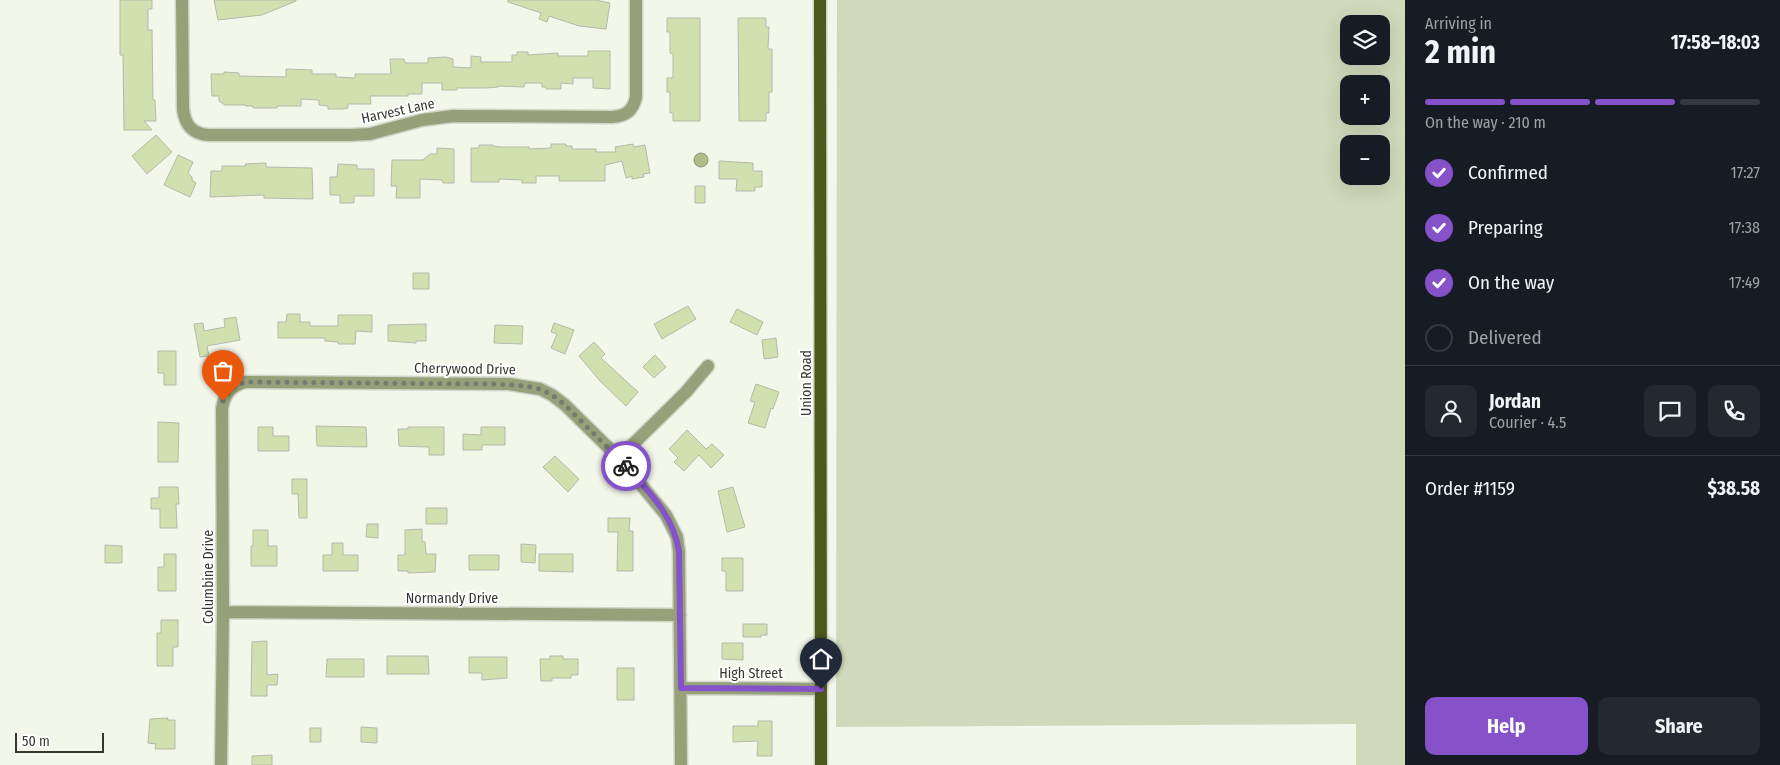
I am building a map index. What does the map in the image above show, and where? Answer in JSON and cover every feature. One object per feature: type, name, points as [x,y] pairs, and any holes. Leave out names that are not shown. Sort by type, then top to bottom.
[{"type":"main road","name":"Union Road","points":[[820,0],[821,765]]},
{"type":"street","name":"Harvest Lane","points":[[182,0],[183,109],[186,122],[195,132],[209,135],[340,136],[370,134],[422,120],[453,116],[612,117],[626,114],[632,109],[636,97],[636,0]]},
{"type":"street","points":[[619,458],[686,392],[708,366]]},
{"type":"street","name":"Cherrywood Drive","points":[[229,391],[238,384],[245,382],[526,386],[540,389],[565,405],[619,458],[658,503],[677,537],[679,552],[681,688],[680,765]]},
{"type":"street","name":"Columbine Drive","points":[[221,765],[223,612],[222,409],[223,401],[229,391]]},
{"type":"street","name":"Normandy Drive","points":[[223,612],[680,614]]},
{"type":"street","name":"High Street","points":[[681,688],[821,689]]},
{"type":"shaded area","points":[[837,0],[1405,0],[1405,765],[1356,765],[1356,724],[836,727]]},
{"type":"shaded area","points":[[698,153],[704,153],[708,160],[704,167],[698,167],[694,163],[694,157]]},
{"type":"building","points":[[120,0],[152,0],[152,9],[148,9],[148,30],[152,30],[153,100],[155,100],[156,121],[144,121],[152,130],[124,130],[123,55],[120,55]]},
{"type":"building","points":[[214,0],[296,1],[262,15],[218,20]]},
{"type":"building","points":[[508,0],[595,0],[610,3],[606,29],[579,26],[549,16],[547,22],[539,19],[541,13],[508,2]]},
{"type":"building","points":[[667,18],[700,18],[700,121],[673,121],[673,113],[670,113],[670,92],[667,92],[667,78],[673,78],[673,54],[670,53],[670,32],[667,32]]},
{"type":"building","points":[[738,18],[766,18],[766,27],[769,27],[768,49],[772,49],[772,92],[769,92],[769,113],[766,113],[766,121],[739,121]]},
{"type":"building","points":[[588,51],[610,51],[610,89],[593,88],[593,78],[573,78],[573,84],[561,83],[561,89],[546,89],[546,87],[542,87],[542,83],[525,83],[524,87],[498,86],[442,90],[442,83],[422,83],[422,94],[370,96],[371,104],[348,104],[348,108],[343,109],[328,109],[328,106],[319,105],[319,100],[301,99],[301,106],[253,108],[253,106],[246,105],[225,105],[219,101],[219,96],[212,96],[211,74],[224,74],[224,72],[239,73],[239,76],[286,77],[286,69],[312,70],[312,74],[336,74],[336,77],[355,78],[355,74],[391,74],[390,59],[404,59],[405,63],[428,63],[428,58],[446,57],[453,59],[453,67],[471,68],[471,56],[481,57],[481,62],[512,62],[512,55],[517,55],[517,52],[528,52],[528,55],[558,53],[558,56],[588,56]]},
{"type":"building","points":[[156,135],[172,152],[147,174],[132,156]]},
{"type":"building","points":[[551,144],[566,144],[566,146],[572,146],[572,149],[596,149],[596,152],[616,152],[615,147],[633,144],[634,147],[645,145],[650,173],[643,174],[644,177],[632,179],[632,176],[626,178],[622,161],[605,165],[605,181],[559,181],[559,176],[536,176],[536,183],[522,183],[522,180],[499,179],[499,182],[471,182],[471,148],[479,148],[479,145],[493,145],[500,147],[529,147],[529,149],[551,148]]},
{"type":"building","points":[[437,148],[454,149],[454,183],[443,183],[442,180],[420,179],[420,198],[396,198],[397,186],[391,186],[392,160],[423,160],[430,154],[437,154]]},
{"type":"building","points":[[178,155],[193,162],[188,173],[196,183],[190,197],[164,185]]},
{"type":"building","points":[[719,161],[753,163],[753,171],[762,171],[762,187],[755,187],[755,191],[736,191],[737,179],[719,179]]},
{"type":"building","points":[[266,163],[266,167],[312,168],[313,199],[264,198],[264,195],[210,197],[211,171],[222,171],[222,166],[246,166],[245,164]]},
{"type":"building","points":[[338,164],[357,165],[357,169],[374,169],[374,196],[354,196],[354,203],[340,203],[340,195],[330,195],[330,177],[337,177]]},
{"type":"building","points":[[695,186],[705,186],[705,203],[695,203]]},
{"type":"building","points":[[413,273],[429,273],[429,289],[413,289]]},
{"type":"building","points":[[688,306],[696,319],[662,339],[654,324]]},
{"type":"building","points":[[737,309],[763,322],[757,335],[730,322]]},
{"type":"building","points":[[287,314],[300,314],[300,322],[310,322],[310,326],[338,326],[338,315],[372,315],[372,332],[356,331],[355,344],[338,344],[338,342],[325,341],[325,338],[278,338],[278,322],[286,322]]},
{"type":"building","points":[[236,317],[240,340],[207,346],[209,356],[200,357],[194,324],[203,323],[204,331],[225,327],[224,319]]},
{"type":"building","points":[[554,323],[574,330],[565,354],[551,348],[557,334],[551,332]]},
{"type":"building","points":[[426,324],[426,341],[416,341],[416,343],[388,341],[388,325]]},
{"type":"building","points":[[495,325],[523,326],[522,344],[494,343]]},
{"type":"building","points":[[776,338],[778,357],[764,359],[762,340]]},
{"type":"building","points":[[594,342],[605,354],[601,358],[638,392],[626,406],[600,381],[579,356]]},
{"type":"building","points":[[158,351],[176,351],[176,385],[164,385],[164,373],[158,373]]},
{"type":"building","points":[[655,355],[666,367],[654,378],[643,367]]},
{"type":"building","points":[[756,384],[779,392],[773,409],[771,408],[765,428],[748,423],[755,402],[750,401]]},
{"type":"building","points":[[158,422],[179,423],[178,462],[158,462]]},
{"type":"building","points":[[316,426],[366,427],[367,447],[317,446]]},
{"type":"building","points":[[258,427],[273,427],[273,436],[289,436],[289,451],[258,451]]},
{"type":"building","points":[[408,427],[444,427],[444,455],[429,455],[429,447],[399,446],[398,429],[408,429]]},
{"type":"building","points":[[481,427],[505,427],[505,445],[482,445],[482,450],[463,450],[463,434],[481,435]]},
{"type":"building","points":[[687,430],[706,449],[712,444],[724,455],[711,468],[699,455],[684,471],[674,462],[678,458],[669,449]]},
{"type":"building","points":[[555,456],[579,479],[568,492],[543,467]]},
{"type":"building","points":[[292,479],[307,479],[307,518],[299,518],[298,494],[292,494]]},
{"type":"building","points":[[159,487],[178,487],[179,504],[176,504],[177,528],[160,528],[160,509],[151,509],[151,498],[159,498]]},
{"type":"building","points":[[733,487],[745,527],[727,532],[718,491]]},
{"type":"building","points":[[426,508],[447,508],[447,524],[426,524]]},
{"type":"building","points":[[608,518],[630,518],[629,531],[633,531],[633,571],[617,571],[618,532],[608,532]]},
{"type":"building","points":[[367,524],[378,524],[378,538],[366,537]]},
{"type":"building","points":[[422,529],[422,541],[425,542],[426,554],[436,554],[435,572],[408,573],[408,571],[398,571],[398,555],[405,555],[405,530]]},
{"type":"building","points":[[253,530],[268,530],[268,546],[277,546],[277,566],[251,566]]},
{"type":"building","points":[[332,543],[343,543],[343,555],[358,555],[358,571],[323,571],[323,555],[332,555]]},
{"type":"building","points":[[521,544],[536,545],[535,563],[521,562]]},
{"type":"building","points":[[105,545],[122,546],[122,563],[105,563]]},
{"type":"building","points":[[164,554],[176,554],[176,591],[158,591],[158,567],[164,567]]},
{"type":"building","points":[[539,554],[573,554],[573,572],[539,571]]},
{"type":"building","points":[[469,555],[499,555],[499,570],[469,570]]},
{"type":"building","points":[[722,558],[743,558],[743,591],[726,591],[726,571],[722,571]]},
{"type":"building","points":[[161,620],[178,620],[178,647],[173,647],[173,666],[157,666],[157,633],[161,633]]},
{"type":"building","points":[[743,624],[767,624],[767,635],[743,637]]},
{"type":"building","points":[[267,641],[267,675],[278,674],[277,685],[267,685],[267,696],[251,696],[252,642]]},
{"type":"building","points":[[722,643],[743,643],[743,660],[722,659]]},
{"type":"building","points":[[387,656],[428,656],[429,674],[387,674]]},
{"type":"building","points":[[550,656],[563,656],[563,659],[578,659],[578,675],[571,675],[571,678],[552,678],[552,681],[541,681],[540,659],[550,659]]},
{"type":"building","points":[[469,657],[507,657],[507,678],[482,680],[482,673],[469,673]]},
{"type":"building","points":[[327,659],[364,659],[364,677],[326,677]]},
{"type":"building","points":[[617,668],[634,668],[634,700],[617,700]]},
{"type":"building","points":[[168,718],[167,720],[175,720],[175,749],[155,749],[156,744],[148,743],[150,719]]},
{"type":"building","points":[[758,721],[772,721],[772,756],[757,756],[758,741],[733,742],[733,726],[758,726]]},
{"type":"building","points":[[361,727],[377,728],[377,743],[361,742]]},
{"type":"building","points":[[310,728],[321,728],[321,742],[310,742]]},
{"type":"building","points":[[272,755],[272,765],[252,765],[252,756]]},
{"type":"way so far","points":[[223,401],[226,394],[232,388],[245,382],[509,384],[526,386],[540,389],[565,405],[626,466]]},
{"type":"route","points":[[626,466],[658,503],[672,524],[677,537],[679,552],[681,688],[821,689]]}]
